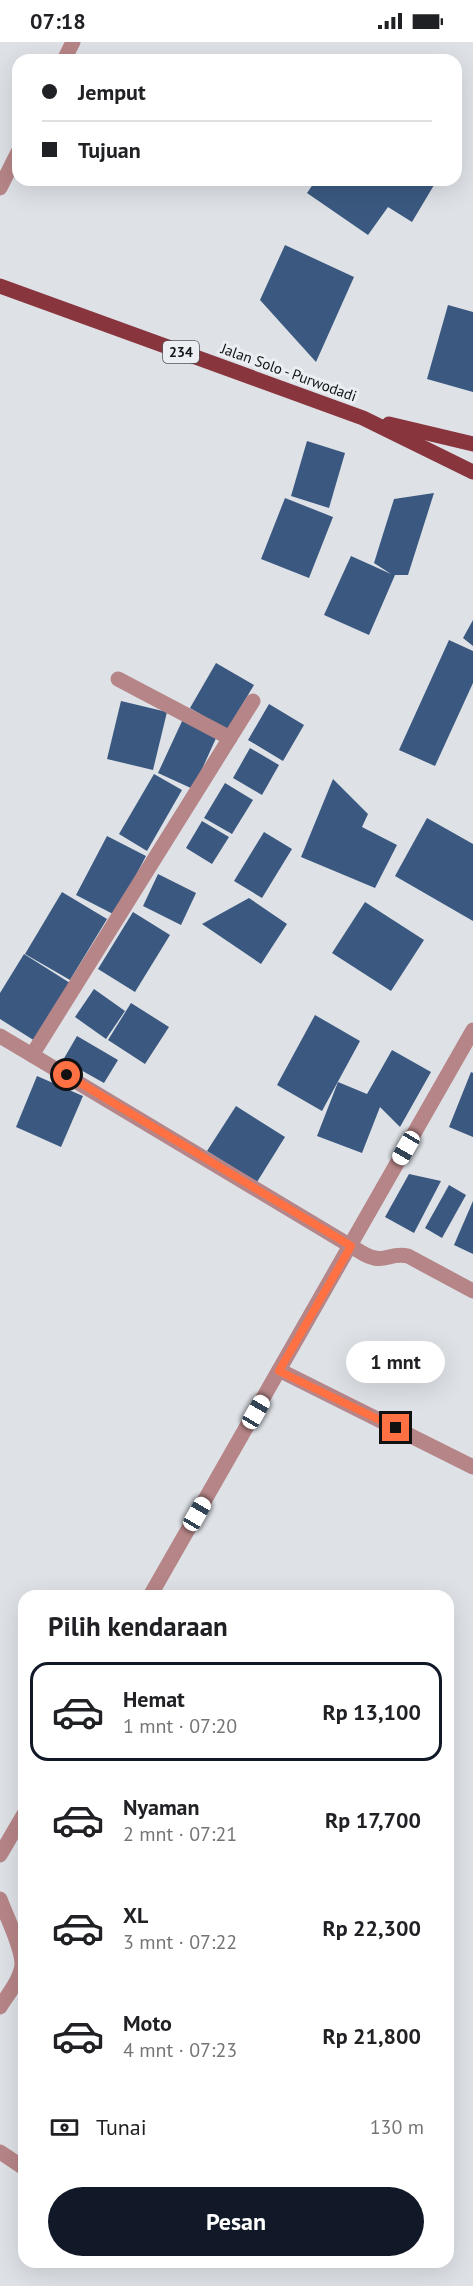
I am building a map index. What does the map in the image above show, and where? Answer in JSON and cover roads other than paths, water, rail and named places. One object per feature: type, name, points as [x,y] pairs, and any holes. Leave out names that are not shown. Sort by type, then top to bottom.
[{"type":"main road","name":"Jalan Solo - Purwodadi","points":[[0,286],[363,418]]},
{"type":"main road","points":[[363,418],[473,444]]},
{"type":"main road","points":[[363,418],[473,472]]},
{"type":"street","points":[[0,188],[12,164]]},
{"type":"street","points":[[118,679],[230,738]]},
{"type":"street","points":[[32,1054],[253,701]]},
{"type":"street","points":[[153,1590],[473,1030]]},
{"type":"street","points":[[0,1036],[374,1259],[383,1260],[399,1254],[408,1256],[473,1291]]},
{"type":"street","points":[[279,1371],[473,1467]]},
{"type":"street","points":[[0,1855],[18,1824]]},
{"type":"street","points":[[0,1899],[18,1948]]},
{"type":"street","points":[[0,2007],[18,1977]]},
{"type":"street","points":[[0,2152],[18,2164]]}]
